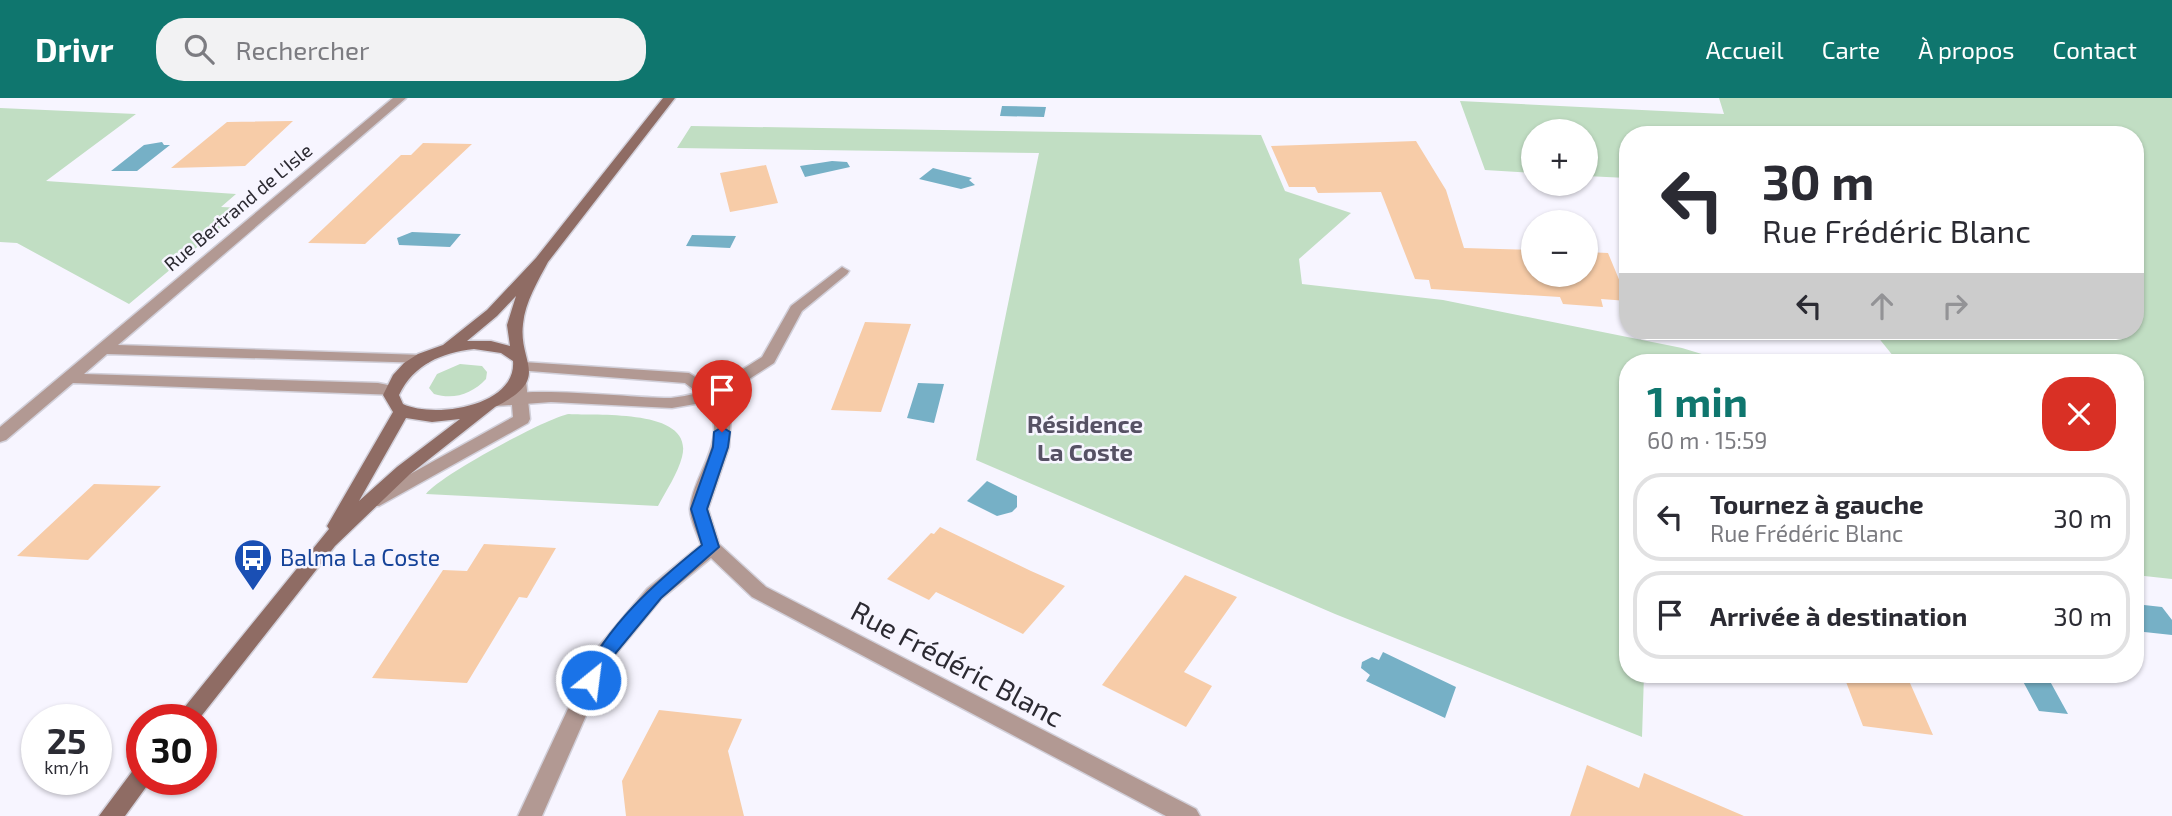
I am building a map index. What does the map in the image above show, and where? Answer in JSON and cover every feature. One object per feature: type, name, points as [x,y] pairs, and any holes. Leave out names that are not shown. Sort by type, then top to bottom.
[{"type":"main road","points":[[492,403],[470,412],[432,418],[402,411],[396,405],[392,391],[402,374],[469,334],[492,313],[541,261],[669,98]]},
{"type":"main road","points":[[520,376],[515,329],[519,309],[541,261]]},
{"type":"main road","points":[[445,350],[468,345],[490,345],[508,349],[520,376]]},
{"type":"main road","points":[[198,704],[328,541],[403,471],[492,403]]},
{"type":"main road","points":[[328,541],[402,411]]},
{"type":"main road","points":[[111,816],[127,795]]},
{"type":"street","name":"Rue Bertrand de L'Isle","points":[[0,436],[400,98]]},
{"type":"street","points":[[520,376],[672,403],[712,396],[768,360],[796,309],[842,271]]},
{"type":"street","points":[[104,349],[422,360]]},
{"type":"street","points":[[367,505],[522,419],[520,376]]},
{"type":"street","points":[[492,403],[520,376],[689,378],[712,396]]},
{"type":"street","points":[[69,378],[378,388],[392,391]]},
{"type":"street","name":"Rue Frédéric Blanc","points":[[712,396],[723,416],[720,447],[699,509],[711,547],[759,592],[1188,816]]},
{"type":"street","points":[[530,816],[602,657],[654,594],[711,547]]},
{"type":"green space","points":[[1719,98],[2172,98],[2172,579],[2144,576],[2144,354],[1892,354],[1880,340],[2144,340],[2144,126],[1619,126],[1619,178],[1598,177],[1598,119],[1521,119],[1521,172],[1485,170],[1460,101],[1724,114]]},
{"type":"green space","points":[[0,108],[136,114],[46,181],[236,194],[221,207],[244,208],[129,304],[17,243],[0,242]]},
{"type":"green space","points":[[691,126],[1261,135],[1285,191],[1351,213],[1299,259],[1302,284],[1443,300],[1619,335],[1619,340],[1642,340],[1702,354],[1619,354],[1619,683],[1644,683],[1642,737],[1335,614],[976,460],[1039,153],[677,148]]},
{"type":"green space","points":[[460,364],[482,366],[487,372],[486,379],[475,389],[462,394],[434,394],[429,388],[437,374]]},
{"type":"green space","points":[[569,414],[641,418],[659,422],[674,430],[682,441],[682,457],[658,506],[426,494],[451,474],[495,448],[540,425]]},
{"type":"water","points":[[1002,106],[1046,107],[1044,117],[1000,116]]},
{"type":"water","points":[[162,142],[164,145],[170,145],[137,171],[111,171],[144,145]]},
{"type":"water","points":[[832,161],[847,162],[850,167],[805,177],[800,166]]},
{"type":"water","points":[[933,168],[972,178],[969,180],[975,185],[961,189],[919,179]]},
{"type":"water","points":[[412,232],[461,234],[450,247],[399,245],[397,238]]},
{"type":"water","points":[[692,235],[736,236],[730,248],[686,246]]},
{"type":"water","points":[[918,383],[944,384],[934,423],[907,418]]},
{"type":"water","points":[[987,481],[1017,496],[1017,507],[1012,512],[997,516],[967,501]]},
{"type":"water","points":[[2144,605],[2162,607],[2172,620],[2172,635],[2144,632]]},
{"type":"water","points":[[1383,652],[1456,687],[1445,718],[1366,681],[1370,675],[1361,668],[1362,662],[1372,657],[1379,660]]},
{"type":"water","points":[[2024,683],[2051,683],[2068,714],[2039,711]]},
{"type":"building","points":[[293,121],[245,166],[171,168],[227,122]]},
{"type":"building","points":[[1416,141],[1446,190],[1464,248],[1521,250],[1521,287],[1598,287],[1598,253],[1608,253],[1619,279],[1619,300],[1601,299],[1603,307],[1563,304],[1560,297],[1431,289],[1429,280],[1415,279],[1381,192],[1318,193],[1315,187],[1289,187],[1271,146]]},
{"type":"building","points":[[423,143],[472,144],[365,244],[308,243],[401,155],[411,155]]},
{"type":"building","points":[[766,165],[778,203],[730,212],[720,173]]},
{"type":"building","points":[[865,322],[911,324],[881,412],[831,410]]},
{"type":"building","points":[[94,484],[161,486],[88,560],[17,556]]},
{"type":"building","points":[[940,527],[1065,586],[1023,634],[936,592],[929,600],[887,579]]},
{"type":"building","points":[[484,544],[556,548],[527,598],[519,597],[467,683],[372,678],[443,570],[467,571]]},
{"type":"building","points":[[1185,575],[1237,597],[1184,672],[1212,686],[1186,727],[1102,685]]},
{"type":"building","points":[[1846,683],[1910,683],[1933,735],[1863,726]]},
{"type":"building","points":[[659,710],[742,719],[728,751],[744,816],[626,816],[622,781]]},
{"type":"building","points":[[1587,765],[1639,788],[1644,773],[1744,816],[1570,816]]},
{"type":"place","name":"Balma La Coste","points":[[253,592]]},
{"type":"district","name":"Résidence La Coste","points":[[1085,439]]},
{"type":"route","points":[[591,680],[602,657],[654,594],[711,547],[699,509],[720,447],[722,432]]}]
